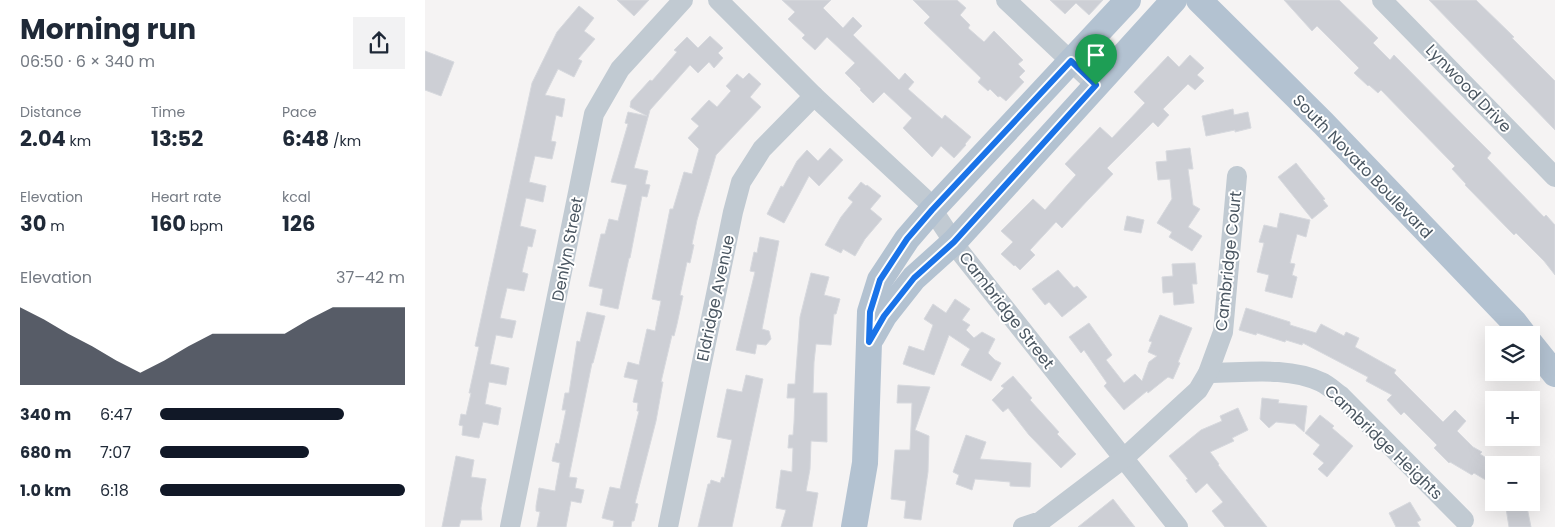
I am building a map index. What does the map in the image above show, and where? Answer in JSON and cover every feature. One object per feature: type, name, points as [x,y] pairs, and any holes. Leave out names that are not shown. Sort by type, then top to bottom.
[{"type":"main road","points":[[853,527],[865,463],[870,312],[880,280],[907,239],[932,210],[1129,0]]},
{"type":"main road","points":[[869,342],[884,316],[914,278],[954,242],[1174,0]]},
{"type":"main road","name":"South Novato Boulevard","points":[[1199,0],[1323,123],[1516,326]]},
{"type":"main road","points":[[1540,355],[1555,374]]},
{"type":"street","name":"Denlyn Street","points":[[511,527],[594,114],[620,69],[683,0]]},
{"type":"street","name":"Cambridge Street","points":[[718,0],[814,96],[926,200],[954,242],[1178,527]]},
{"type":"street","points":[[1007,0],[1096,85]]},
{"type":"street","name":"Lynwood Drive","points":[[1382,0],[1555,177]]},
{"type":"street","name":"Eldridge Avenue","points":[[668,527],[733,212],[741,182],[762,149],[814,96]]},
{"type":"street","name":"Cambridge Court","points":[[1208,373],[1223,332],[1237,176]]},
{"type":"street","name":"Cambridge Heights","points":[[1208,373],[1273,372],[1296,374],[1322,382],[1341,396],[1464,520]]},
{"type":"street","points":[[1023,527],[1041,521],[1124,458],[1198,390],[1208,373]]},
{"type":"building","points":[[617,0],[649,0],[634,16]]},
{"type":"building","points":[[782,0],[831,0],[823,8],[843,28],[853,17],[862,26],[853,35],[899,80],[905,73],[914,82],[908,89],[942,119],[945,115],[971,137],[966,145],[954,158],[941,146],[932,157],[903,128],[912,118],[884,92],[873,103],[845,73],[855,63],[827,37],[815,50],[802,38],[805,35],[788,19],[795,12]]},
{"type":"building","points":[[913,0],[957,0],[966,8],[960,15],[970,25],[968,28],[984,42],[994,31],[1023,60],[1018,64],[1025,71],[1019,77],[1024,82],[1006,101],[1000,96],[998,97],[990,89],[988,91],[978,82],[981,78],[924,23],[930,17]]},
{"type":"building","points":[[1050,0],[1103,0],[1089,15],[1076,3],[1065,14]]},
{"type":"building","points":[[1284,0],[1339,0],[1378,38],[1373,43],[1390,60],[1394,55],[1491,153],[1487,158],[1544,217],[1546,215],[1555,225],[1555,275],[1516,233],[1514,235],[1465,185],[1452,169],[1455,166],[1381,90],[1378,93],[1368,86],[1354,73],[1359,68],[1317,26],[1312,31]]},
{"type":"building","points":[[1429,0],[1476,0],[1514,37],[1512,38],[1555,81],[1555,130]]},
{"type":"building","points":[[579,6],[594,18],[584,31],[595,39],[578,59],[582,61],[574,77],[558,69],[545,95],[565,99],[562,117],[556,115],[551,141],[556,142],[552,159],[535,156],[529,182],[546,186],[543,202],[526,198],[520,226],[536,230],[532,247],[528,246],[522,272],[528,274],[524,291],[507,288],[500,318],[516,321],[512,338],[496,335],[490,364],[509,368],[506,385],[489,382],[485,404],[501,408],[498,425],[483,422],[479,438],[462,435],[463,426],[459,425],[461,414],[466,415],[471,393],[469,393],[479,347],[475,346],[532,83],[557,32]]},
{"type":"building","points":[[710,36],[723,48],[718,53],[723,58],[714,68],[709,62],[698,73],[690,65],[650,110],[634,168],[648,171],[645,184],[650,185],[647,197],[642,196],[618,309],[600,305],[603,289],[589,286],[601,234],[605,234],[609,219],[618,221],[627,185],[611,182],[628,124],[625,123],[628,112],[647,116],[630,107],[631,101],[650,80],[652,81],[677,52],[674,50],[687,37],[698,48]]},
{"type":"building","points":[[425,51],[454,62],[441,96],[425,90]]},
{"type":"building","points":[[1190,55],[1204,68],[1197,75],[1204,81],[1195,90],[1188,84],[1163,109],[1169,115],[1158,127],[1153,122],[1107,168],[1113,174],[1062,228],[1056,222],[1030,250],[1035,255],[1020,270],[1014,266],[1001,254],[1013,242],[1001,231],[1033,199],[1045,210],[1076,175],[1065,164],[1100,127],[1112,138],[1145,103],[1134,92],[1168,56],[1179,67]]},
{"type":"building","points":[[749,73],[761,84],[750,97],[761,107],[716,155],[697,220],[690,263],[687,262],[680,295],[683,296],[661,382],[663,382],[656,421],[635,503],[638,504],[634,521],[632,521],[631,527],[613,527],[614,521],[602,518],[610,487],[620,489],[639,411],[637,411],[638,403],[633,402],[638,380],[624,377],[628,362],[639,365],[647,329],[655,331],[661,301],[652,299],[670,209],[673,209],[684,172],[692,174],[699,149],[688,138],[699,126],[691,119],[709,100],[717,107],[731,91],[726,86],[737,74],[743,79]]},
{"type":"building","points":[[1233,109],[1234,115],[1248,112],[1251,128],[1206,136],[1202,116]]},
{"type":"building","points":[[830,148],[843,160],[819,186],[809,176],[784,223],[767,214],[781,186],[783,187],[797,161],[807,150],[818,161]]},
{"type":"building","points":[[1190,148],[1193,169],[1188,169],[1193,205],[1200,209],[1188,227],[1202,236],[1192,251],[1169,237],[1172,232],[1157,223],[1172,199],[1170,179],[1158,180],[1156,162],[1167,161],[1166,151]]},
{"type":"building","points":[[1296,163],[1325,199],[1323,200],[1328,206],[1312,219],[1278,177]]},
{"type":"building","points":[[861,182],[881,196],[870,209],[882,219],[865,239],[855,256],[843,249],[841,253],[825,245],[841,217],[853,202],[848,198]]},
{"type":"building","points":[[1280,213],[1310,220],[1306,237],[1297,234],[1290,263],[1295,264],[1292,275],[1297,277],[1292,298],[1265,291],[1269,275],[1257,272],[1264,243],[1259,242],[1264,225],[1277,228]]},
{"type":"building","points":[[1127,216],[1144,220],[1141,233],[1124,230]]},
{"type":"building","points":[[760,237],[779,241],[762,329],[769,331],[771,339],[766,345],[757,344],[755,354],[736,350],[755,272],[750,271],[754,252],[757,253]]},
{"type":"building","points":[[1195,263],[1197,284],[1192,284],[1194,303],[1174,305],[1173,292],[1163,293],[1162,277],[1173,276],[1172,264]]},
{"type":"building","points":[[1058,270],[1074,288],[1077,286],[1087,297],[1062,317],[1049,302],[1045,305],[1032,289]]},
{"type":"building","points":[[811,273],[829,277],[824,295],[840,299],[836,314],[834,314],[831,345],[816,344],[814,362],[813,393],[827,393],[827,442],[811,441],[810,469],[806,491],[818,493],[812,527],[781,527],[786,510],[776,508],[781,470],[792,472],[793,448],[788,448],[789,435],[793,435],[795,398],[787,398],[788,384],[795,384],[800,317]]},
{"type":"building","points":[[955,299],[970,309],[962,320],[970,325],[966,330],[974,338],[982,332],[995,339],[988,353],[1001,363],[991,381],[961,365],[970,349],[949,335],[934,375],[903,364],[909,346],[924,351],[933,325],[924,319],[933,304],[946,313]]},
{"type":"building","points":[[1246,308],[1290,322],[1290,325],[1316,333],[1321,324],[1344,336],[1346,332],[1359,338],[1355,347],[1396,370],[1394,373],[1443,422],[1455,410],[1466,421],[1457,431],[1473,447],[1482,452],[1480,454],[1485,457],[1485,480],[1449,463],[1434,448],[1437,445],[1404,412],[1401,415],[1387,400],[1392,395],[1366,381],[1368,377],[1303,343],[1302,345],[1286,340],[1285,342],[1257,333],[1256,335],[1239,330]]},
{"type":"building","points":[[587,312],[605,316],[592,363],[569,477],[577,478],[575,488],[584,490],[581,503],[571,501],[566,527],[537,527],[540,512],[536,511],[539,488],[555,491],[560,463],[552,461],[556,443],[559,444],[566,410],[562,410],[565,393],[569,393],[577,341],[580,342]]},
{"type":"building","points":[[1160,315],[1192,328],[1178,362],[1180,363],[1173,379],[1168,377],[1124,410],[1104,386],[1107,383],[1084,350],[1081,353],[1069,337],[1089,323],[1112,355],[1106,360],[1124,383],[1135,374],[1142,381],[1149,362],[1157,356],[1148,352],[1152,342],[1149,341]]},
{"type":"building","points":[[746,375],[763,379],[732,527],[698,527],[708,484],[710,484],[711,480],[720,483],[722,477],[724,478],[732,440],[717,437],[727,389],[742,392]]},
{"type":"building","points":[[1013,376],[1032,398],[1030,400],[1059,432],[1057,434],[1076,454],[1061,468],[1029,435],[1008,408],[1003,412],[992,400],[1004,388],[1001,386]]},
{"type":"building","points":[[898,385],[930,387],[915,430],[929,436],[928,472],[921,520],[904,518],[906,501],[891,499],[895,450],[910,450],[912,403],[897,403]]},
{"type":"building","points":[[1262,398],[1279,400],[1278,403],[1307,406],[1304,432],[1295,424],[1276,422],[1269,428],[1260,419]]},
{"type":"building","points":[[1238,408],[1248,430],[1232,438],[1234,441],[1210,452],[1267,527],[1225,527],[1212,511],[1223,502],[1207,483],[1196,493],[1186,480],[1188,479],[1169,456],[1201,430],[1222,421],[1220,416]]},
{"type":"building","points":[[1320,415],[1334,426],[1332,428],[1353,446],[1327,477],[1318,469],[1324,463],[1313,454],[1320,445],[1305,433]]},
{"type":"building","points":[[966,435],[986,442],[980,459],[1031,463],[1030,487],[1010,486],[1010,482],[975,479],[972,490],[956,484],[959,475],[953,472]]},
{"type":"building","points":[[456,456],[474,460],[471,477],[486,479],[481,508],[482,520],[461,520],[459,527],[442,527]]},
{"type":"building","points":[[1113,499],[1135,527],[1078,527]]},
{"type":"building","points":[[1410,502],[1421,520],[1417,522],[1420,527],[1396,527],[1389,513]]},
{"type":"building","points":[[1506,511],[1528,511],[1531,527],[1509,527]]},
{"type":"route","points":[[1071,61],[1096,85],[954,242],[914,278],[884,316],[869,342],[870,312],[880,280],[907,239],[932,210],[1071,61]]}]
